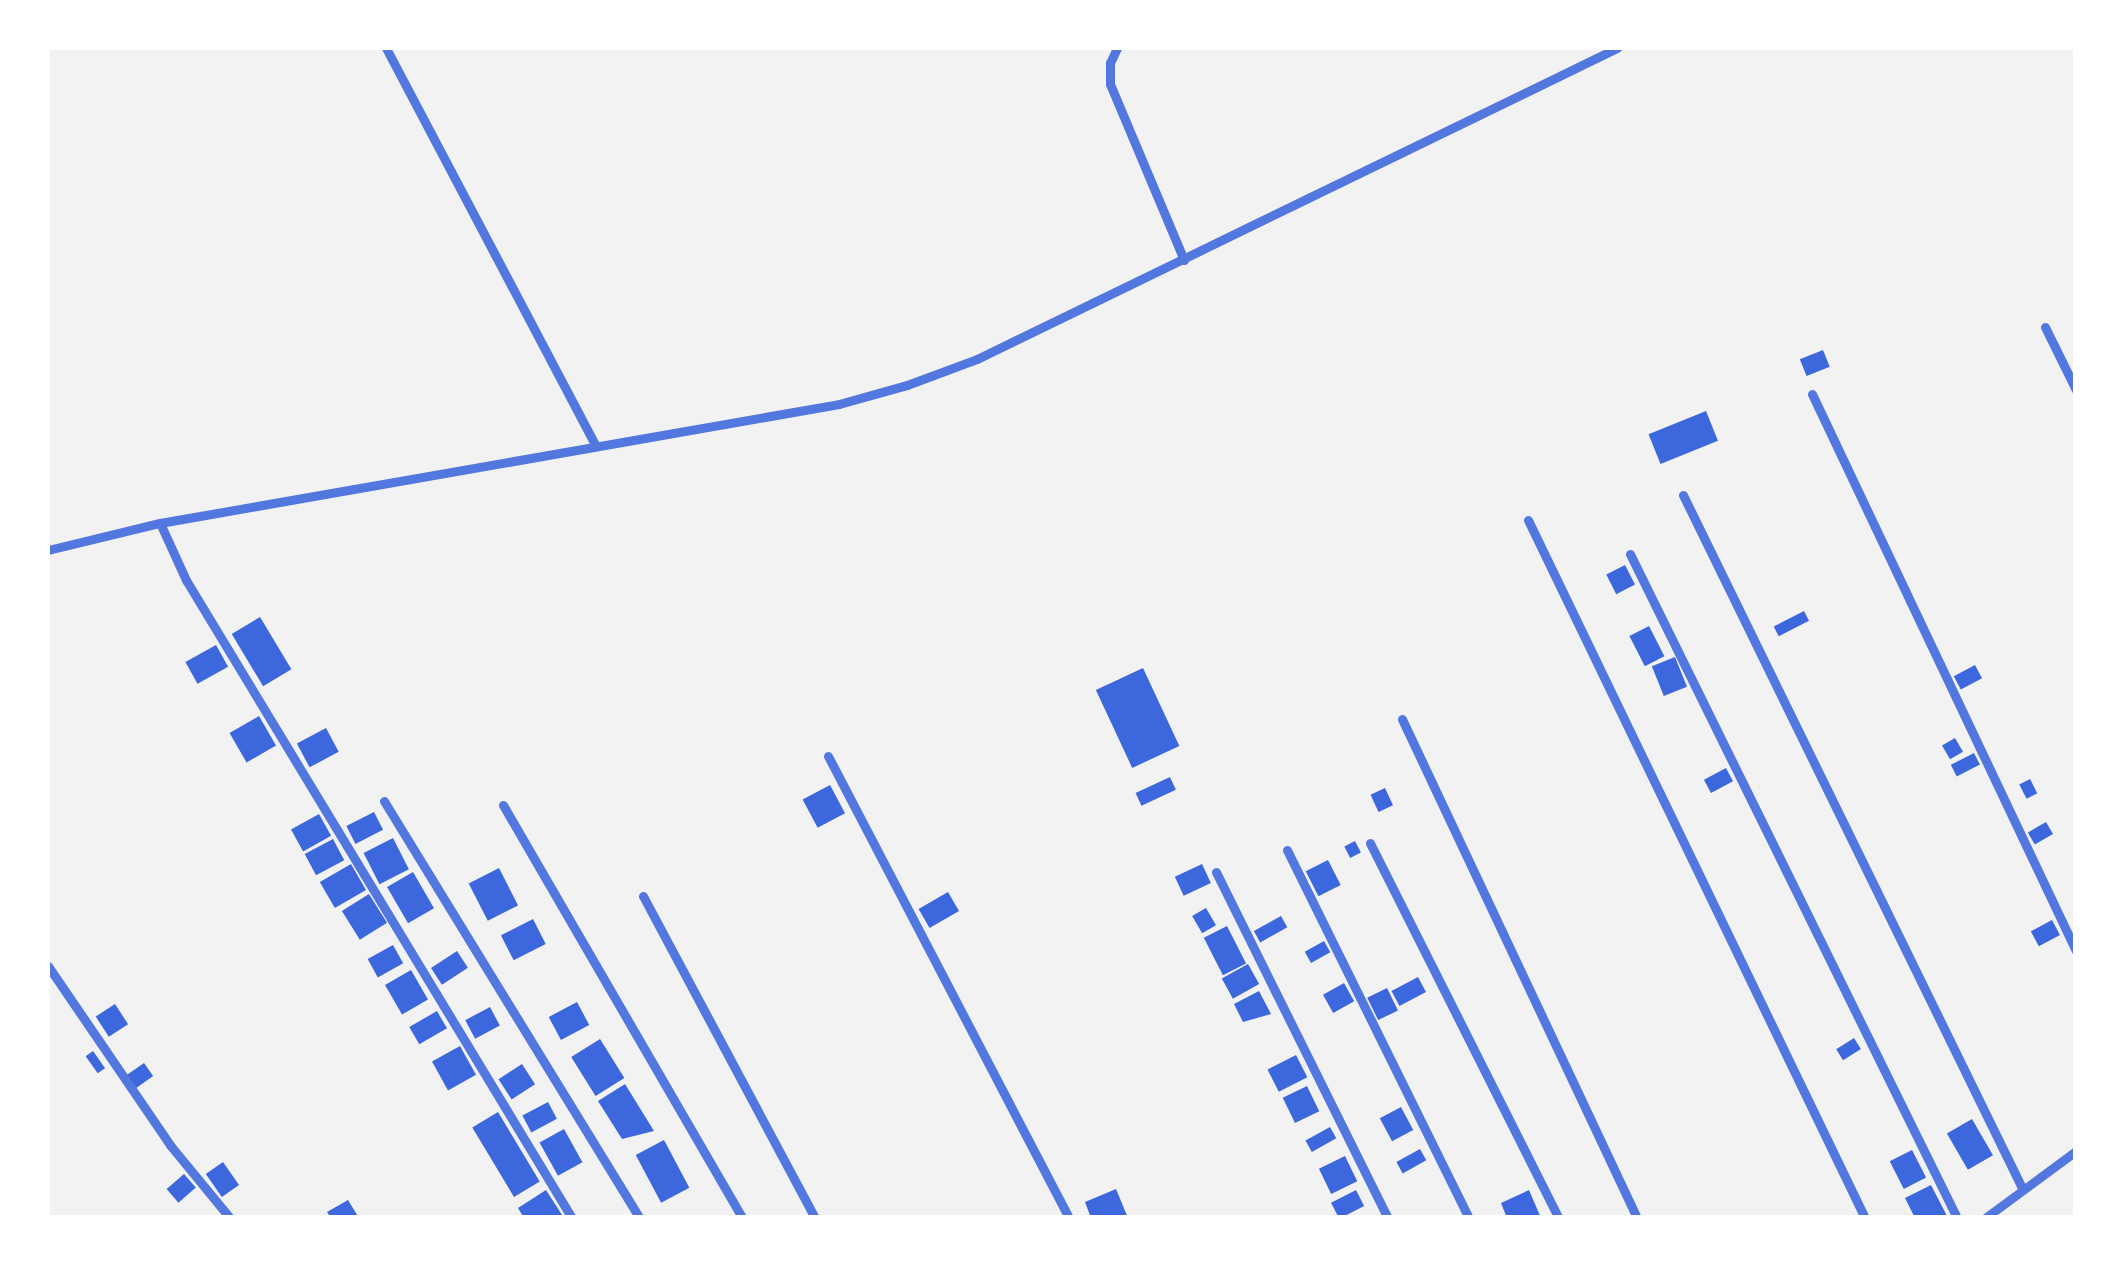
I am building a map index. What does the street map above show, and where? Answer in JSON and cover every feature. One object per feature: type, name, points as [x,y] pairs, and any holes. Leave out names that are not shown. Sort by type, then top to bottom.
[{"type":"street","points":[[386,48],[596,446]]},
{"type":"street","points":[[1116,48],[1110,63],[1110,84],[1184,260]]},
{"type":"street","points":[[48,550],[160,524],[839,404],[906,385],[978,359],[1616,48]]},
{"type":"street","points":[[2045,327],[2076,390]]},
{"type":"street","points":[[1812,394],[2076,952]]},
{"type":"street","points":[[1682,495],[2022,1188]]},
{"type":"street","points":[[1528,520],[1865,1218]]},
{"type":"street","points":[[160,524],[178,562],[572,1218]]},
{"type":"street","points":[[1630,554],[1958,1218]]},
{"type":"street","points":[[1402,719],[1638,1218]]},
{"type":"street","points":[[828,756],[1069,1218]]},
{"type":"street","points":[[384,800],[640,1218]]},
{"type":"street","points":[[503,805],[742,1218]]},
{"type":"street","points":[[1370,843],[1558,1218]]},
{"type":"street","points":[[1286,850],[1469,1218]]},
{"type":"street","points":[[1216,872],[1388,1218]]},
{"type":"street","points":[[643,896],[815,1218]]},
{"type":"street","points":[[48,966],[170,1145],[230,1218]]},
{"type":"street","points":[[1985,1218],[2076,1151]]},
{"type":"building","points":[[1823,350],[1830,367],[1807,376],[1800,359]]},
{"type":"building","points":[[1706,411],[1718,441],[1661,464],[1649,434]]},
{"type":"building","points":[[1625,565],[1635,585],[1616,594],[1606,575]]},
{"type":"building","points":[[1804,611],[1809,621],[1779,636],[1774,626]]},
{"type":"building","points":[[260,617],[291,669],[263,686],[232,634]]},
{"type":"building","points":[[1649,626],[1664,656],[1645,666],[1629,636]]},
{"type":"building","points":[[216,645],[228,667],[198,684],[185,662]]},
{"type":"building","points":[[1675,657],[1687,687],[1664,696],[1652,666]]},
{"type":"building","points":[[1975,665],[1982,678],[1961,690],[1954,676]]},
{"type":"building","points":[[1143,668],[1179,746],[1132,768],[1096,690]]},
{"type":"building","points":[[259,716],[276,745],[247,762],[230,733]]},
{"type":"building","points":[[326,728],[339,752],[310,767],[297,743]]},
{"type":"building","points":[[1955,738],[1963,752],[1950,759],[1942,746]]},
{"type":"building","points":[[1974,753],[1980,765],[1957,776],[1951,765]]},
{"type":"building","points":[[1726,768],[1733,781],[1711,793],[1704,780]]},
{"type":"building","points":[[1170,777],[1176,790],[1141,806],[1136,793]]},
{"type":"building","points":[[2030,779],[2037,793],[2027,799],[2019,784]]},
{"type":"building","points":[[830,785],[845,813],[818,828],[803,800]]},
{"type":"building","points":[[1385,788],[1393,805],[1379,812],[1370,795]]},
{"type":"building","points":[[374,812],[383,830],[355,844],[346,826]]},
{"type":"building","points":[[319,814],[331,836],[303,851],[291,830]]},
{"type":"building","points":[[2046,822],[2053,834],[2035,845],[2028,832]]},
{"type":"building","points":[[393,838],[409,869],[379,884],[364,853]]},
{"type":"building","points":[[333,839],[344,860],[316,875],[305,854]]},
{"type":"building","points":[[1355,841],[1361,853],[1350,858],[1344,846]]},
{"type":"building","points":[[1328,860],[1341,885],[1318,896],[1306,871]]},
{"type":"building","points":[[351,864],[366,890],[335,908],[320,882]]},
{"type":"building","points":[[1202,864],[1211,883],[1184,896],[1175,877]]},
{"type":"building","points":[[499,868],[518,905],[488,921],[469,883]]},
{"type":"building","points":[[413,872],[434,908],[408,923],[387,887]]},
{"type":"building","points":[[948,892],[959,911],[930,928],[919,909]]},
{"type":"building","points":[[369,894],[387,923],[360,940],[342,911]]},
{"type":"building","points":[[1206,908],[1216,925],[1202,933],[1192,916]]},
{"type":"building","points":[[1281,916],[1287,927],[1260,942],[1254,931]]},
{"type":"building","points":[[533,919],[546,944],[514,960],[501,935]]},
{"type":"building","points":[[2052,920],[2060,935],[2039,946],[2031,931]]},
{"type":"building","points":[[1227,926],[1246,963],[1223,975],[1204,938]]},
{"type":"building","points":[[1324,941],[1330,952],[1311,963],[1305,952]]},
{"type":"building","points":[[393,945],[403,963],[378,977],[368,959]]},
{"type":"building","points":[[457,951],[468,968],[442,985],[431,968]]},
{"type":"building","points":[[1248,964],[1259,984],[1233,999],[1222,979]]},
{"type":"building","points":[[411,970],[428,999],[402,1014],[385,985]]},
{"type":"building","points":[[1418,977],[1426,992],[1399,1006],[1392,991]]},
{"type":"building","points":[[1344,983],[1354,1001],[1333,1013],[1323,995]]},
{"type":"building","points":[[1387,988],[1398,1010],[1378,1020],[1367,998]]},
{"type":"building","points":[[1259,991],[1271,1014],[1243,1022],[1234,1004]]},
{"type":"building","points":[[577,1002],[589,1025],[561,1040],[549,1017]]},
{"type":"building","points":[[115,1004],[128,1024],[109,1037],[96,1017]]},
{"type":"building","points":[[490,1007],[500,1026],[475,1039],[465,1020]]},
{"type":"building","points":[[437,1011],[447,1028],[419,1044],[409,1027]]},
{"type":"building","points":[[1854,1038],[1861,1049],[1843,1060],[1836,1049]]},
{"type":"building","points":[[600,1039],[624,1078],[596,1096],[571,1057]]},
{"type":"building","points":[[460,1046],[476,1075],[448,1090],[432,1062]]},
{"type":"building","points":[[93,1051],[105,1068],[98,1073],[86,1056]]},
{"type":"building","points":[[1296,1055],[1307,1077],[1279,1092],[1267,1070]]},
{"type":"building","points":[[144,1063],[153,1076],[135,1089],[126,1076]]},
{"type":"building","points":[[522,1064],[535,1084],[512,1099],[499,1079]]},
{"type":"building","points":[[625,1084],[654,1131],[622,1139],[598,1101]]},
{"type":"building","points":[[1307,1086],[1319,1111],[1295,1123],[1283,1098]]},
{"type":"building","points":[[548,1102],[557,1119],[531,1132],[522,1116]]},
{"type":"building","points":[[1401,1107],[1413,1130],[1392,1141],[1380,1118]]},
{"type":"building","points":[[498,1112],[540,1181],[514,1197],[472,1127]]},
{"type":"building","points":[[1972,1119],[1993,1155],[1968,1170],[1947,1134]]},
{"type":"building","points":[[1330,1127],[1336,1138],[1312,1152],[1306,1141]]},
{"type":"building","points":[[564,1129],[582,1162],[558,1176],[540,1143]]},
{"type":"building","points":[[664,1140],[689,1188],[661,1203],[636,1155]]},
{"type":"building","points":[[1420,1149],[1426,1160],[1403,1173],[1396,1162]]},
{"type":"building","points":[[1912,1150],[1926,1178],[1904,1189],[1890,1161]]},
{"type":"building","points":[[1345,1156],[1357,1181],[1331,1194],[1319,1169]]},
{"type":"building","points":[[223,1162],[239,1185],[222,1197],[206,1174]]},
{"type":"building","points":[[184,1174],[196,1188],[178,1203],[167,1189]]},
{"type":"building","points":[[1931,1185],[1948,1218],[1915,1218],[1905,1198]]},
{"type":"building","points":[[1116,1189],[1128,1218],[1091,1218],[1085,1202]]},
{"type":"building","points":[[546,1190],[564,1218],[524,1218],[518,1208]]},
{"type":"building","points":[[1356,1190],[1364,1206],[1339,1218],[1331,1203]]},
{"type":"building","points":[[1529,1190],[1541,1218],[1507,1218],[1501,1203]]},
{"type":"building","points":[[348,1200],[359,1218],[331,1218],[327,1212]]}]
